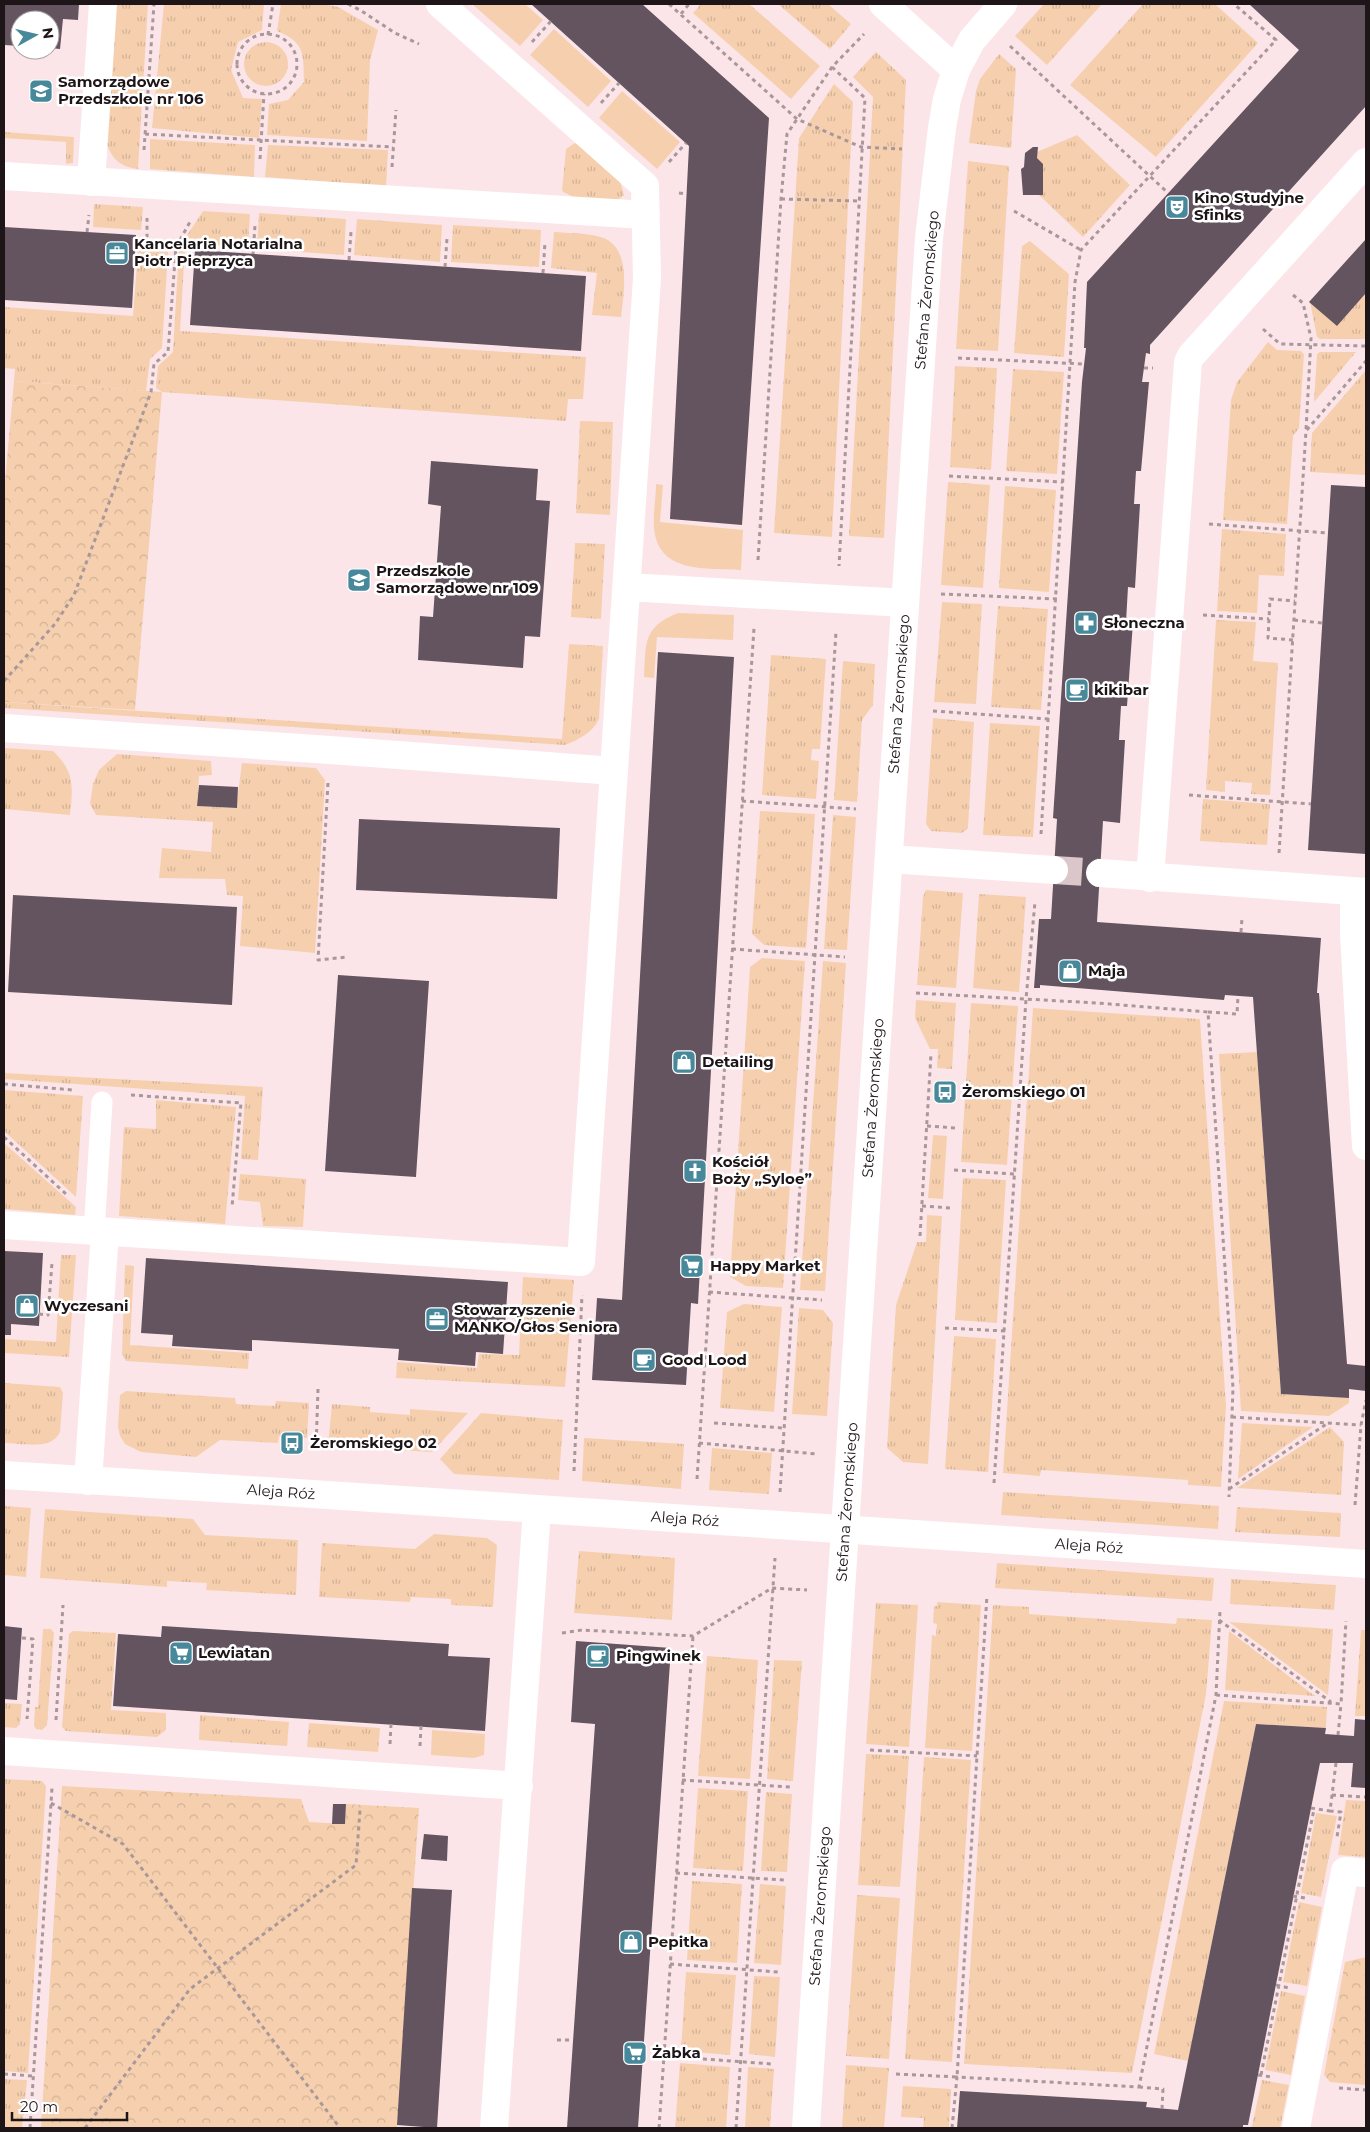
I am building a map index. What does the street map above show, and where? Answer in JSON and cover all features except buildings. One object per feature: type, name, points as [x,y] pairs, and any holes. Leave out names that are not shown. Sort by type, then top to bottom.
[{"type":"street","points":[[91,182],[103,4]]},
{"type":"street","points":[[4,1225],[98,1227],[230,1240],[581,1262],[647,278],[645,186],[440,4]]},
{"type":"street","points":[[883,4],[956,70]]},
{"type":"street","name":"Stefana Żeromskiego","points":[[806,2128],[929,238],[942,128],[947,99],[956,70],[972,40],[1003,4]]},
{"type":"street","points":[[1150,878],[1188,362],[1191,356],[1366,162]]},
{"type":"street","points":[[4,176],[646,215]]},
{"type":"street","points":[[627,586],[905,603]]},
{"type":"street","points":[[4,728],[614,771]]},
{"type":"street","points":[[888,859],[1054,870]]},
{"type":"street","points":[[1100,873],[1360,892],[1354,934],[1366,1146]]},
{"type":"street","points":[[88,1481],[98,1227]]},
{"type":"street","name":"Aleja Róż","points":[[4,1475],[1366,1564]]},
{"type":"street","points":[[494,2128],[538,1509]]},
{"type":"street","points":[[4,1751],[519,1786]]},
{"type":"street","points":[[1296,2128],[1345,1871],[1366,1872]]},
{"type":"lane","points":[[98,1227],[102,1102]]},
{"type":"path","points":[[144,153],[154,4]]},
{"type":"path","points":[[268,35],[272,4]]},
{"type":"path","points":[[348,4],[395,33],[420,44]]},
{"type":"path","points":[[669,4],[797,119],[862,147],[902,149]]},
{"type":"path","points":[[681,14],[689,4]]},
{"type":"path","points":[[1041,840],[1075,282],[1081,250],[1151,177],[1276,40],[1234,4]]},
{"type":"path","points":[[528,48],[550,21]]},
{"type":"path","points":[[758,566],[781,199],[787,134],[832,66],[865,33]]},
{"type":"path","points":[[260,35],[278,36],[286,42],[296,57],[297,67],[295,76],[282,90],[273,94],[264,94],[249,88],[243,82],[237,67],[241,50],[246,43],[260,35]]},
{"type":"path","points":[[1004,40],[1168,193]]},
{"type":"path","points":[[832,66],[865,98],[839,569]]},
{"type":"path","points":[[596,108],[619,83]]},
{"type":"path","points":[[258,192],[264,94]]},
{"type":"path","points":[[390,200],[396,110]]},
{"type":"path","points":[[145,134],[393,147]]},
{"type":"path","points":[[664,168],[686,143]]},
{"type":"path","points":[[781,199],[858,201]]},
{"type":"path","points":[[4,681],[55,624],[74,595],[151,392],[154,364],[168,352],[176,247],[156,246],[147,237],[148,210]]},
{"type":"path","points":[[1014,211],[1081,250]]},
{"type":"path","points":[[543,273],[545,236]]},
{"type":"path","points":[[253,245],[253,254]]},
{"type":"path","points":[[349,260],[350,252]]},
{"type":"path","points":[[445,267],[446,256]]},
{"type":"path","points":[[1277,886],[1312,344],[1302,303],[1289,291]]},
{"type":"path","points":[[1258,325],[1280,344],[1366,346]]},
{"type":"path","points":[[958,358],[1084,364]]},
{"type":"path","points":[[1306,431],[1366,361]]},
{"type":"path","points":[[949,476],[1064,482]]},
{"type":"path","points":[[1205,523],[1328,532]]},
{"type":"path","points":[[941,594],[1057,599]]},
{"type":"path","points":[[1293,640],[1268,638],[1269,618],[1270,599],[1295,601]]},
{"type":"path","points":[[1201,615],[1269,618]]},
{"type":"path","points":[[697,1480],[754,620]]},
{"type":"path","points":[[1294,620],[1322,623]]},
{"type":"path","points":[[779,1497],[782,1428],[836,625]]},
{"type":"path","points":[[933,711],[1049,719]]},
{"type":"path","points":[[328,775],[318,960],[348,957]]},
{"type":"path","points":[[1185,794],[1311,804]]},
{"type":"path","points":[[742,802],[856,809]]},
{"type":"path","points":[[994,1482],[1026,999],[1032,919],[1036,896]]},
{"type":"path","points":[[732,949],[845,957]]},
{"type":"path","points":[[916,993],[1237,1014],[1238,996]]},
{"type":"path","points":[[1208,1012],[1233,1388],[1229,1496]]},
{"type":"path","points":[[920,1236],[931,1054]]},
{"type":"path","points":[[4,1084],[73,1090]]},
{"type":"path","points":[[123,1094],[241,1103],[230,1240]]},
{"type":"path","points":[[927,1126],[956,1128]]},
{"type":"path","points":[[4,1137],[98,1227]]},
{"type":"path","points":[[954,1170],[1014,1174]]},
{"type":"path","points":[[922,1206],[951,1208]]},
{"type":"path","points":[[39,1314],[48,1316],[52,1257]]},
{"type":"path","points":[[574,1472],[583,1286]]},
{"type":"path","points":[[709,1292],[822,1300]]},
{"type":"path","points":[[945,1328],[1005,1332]]},
{"type":"path","points":[[316,1450],[318,1389]]},
{"type":"path","points":[[1355,1505],[1361,1425],[1366,1400]]},
{"type":"path","points":[[1232,1417],[1361,1425]]},
{"type":"path","points":[[714,1423],[782,1428]]},
{"type":"path","points":[[1229,1489],[1329,1423]]},
{"type":"path","points":[[699,1444],[818,1454]]},
{"type":"path","points":[[736,2128],[772,1588],[776,1553]]},
{"type":"path","points":[[563,1633],[582,1630],[693,1636],[772,1588],[808,1590]]},
{"type":"path","points":[[952,2128],[957,2077],[987,1595]]},
{"type":"path","points":[[55,1725],[63,1606]]},
{"type":"path","points":[[1139,2087],[1216,1695],[1220,1611]]},
{"type":"path","points":[[1219,1620],[1331,1702]]},
{"type":"path","points":[[1338,1735],[1346,1620]]},
{"type":"path","points":[[659,2128],[693,1636]]},
{"type":"path","points":[[22,1638],[33,1639],[29,1699]]},
{"type":"path","points":[[1216,1695],[1341,1704]]},
{"type":"path","points":[[870,1750],[977,1756]]},
{"type":"path","points":[[1330,1811],[1336,1763]]},
{"type":"path","points":[[85,2128],[190,1989],[356,1865],[362,1776]]},
{"type":"path","points":[[682,1780],[790,1787]]},
{"type":"path","points":[[30,2128],[52,1787]]},
{"type":"path","points":[[1332,1795],[1366,1797]]},
{"type":"path","points":[[51,1803],[123,1844],[340,2128]]},
{"type":"path","points":[[1261,2075],[1312,1809],[1341,1812],[1336,1840]]},
{"type":"path","points":[[676,1873],[784,1880]]},
{"type":"path","points":[[670,1964],[778,1972]]},
{"type":"path","points":[[557,2040],[573,2040]]},
{"type":"path","points":[[664,2056],[772,2064]]},
{"type":"path","points":[[4,2074],[33,2076]]},
{"type":"path","points":[[896,2074],[1163,2089],[1162,2109]]},
{"type":"green space","points":[[115,4],[148,4],[138,169],[121,164],[113,157],[106,140]]},
{"type":"green space","points":[[164,4],[264,4],[262,30],[238,42],[231,70],[243,98],[262,99],[259,138],[152,128]]},
{"type":"green space","points":[[281,4],[322,4],[338,7],[378,30],[370,61],[367,141],[267,135],[269,104],[288,100],[304,82],[301,50],[293,40],[277,31]]},
{"type":"green space","points":[[472,4],[525,4],[543,20],[520,46]]},
{"type":"green space","points":[[701,4],[749,4],[820,66],[791,99],[693,13]]},
{"type":"green space","points":[[778,4],[828,4],[851,24],[830,49]]},
{"type":"green space","points":[[1044,4],[1102,4],[1047,65],[1015,36]]},
{"type":"green space","points":[[1143,4],[1215,4],[1258,43],[1156,157],[1070,85]]},
{"type":"green space","points":[[554,29],[611,81],[588,107],[530,55]]},
{"type":"green space","points":[[266,42],[278,46],[284,52],[288,64],[284,76],[278,82],[266,86],[254,82],[248,76],[244,64],[248,52],[254,46]]},
{"type":"green space","points":[[876,52],[906,80],[884,538],[849,536],[873,97],[853,77]]},
{"type":"green space","points":[[999,54],[1016,69],[1011,148],[969,143],[976,91],[980,79]]},
{"type":"green space","points":[[834,84],[853,102],[832,537],[774,533],[799,138]]},
{"type":"green space","points":[[622,91],[680,142],[657,169],[599,118]]},
{"type":"green space","points":[[4,132],[74,137],[73,163],[66,164],[66,142],[4,138]]},
{"type":"green space","points":[[1077,135],[1130,185],[1083,237],[1039,195],[1043,195],[1043,165],[1037,158],[1037,152]]},
{"type":"green space","points":[[150,139],[255,145],[254,177],[150,169]]},
{"type":"green space","points":[[575,143],[581,145],[620,181],[624,195],[618,200],[573,197],[562,191],[566,149]]},
{"type":"green space","points":[[268,145],[388,150],[386,186],[265,177]]},
{"type":"green space","points":[[968,161],[1009,166],[998,351],[956,349]]},
{"type":"green space","points":[[94,204],[143,207],[141,230],[93,227]]},
{"type":"green space","points":[[203,211],[250,214],[248,247],[182,243]]},
{"type":"green space","points":[[259,213],[346,219],[344,255],[257,249]]},
{"type":"green space","points":[[357,219],[442,225],[440,262],[354,255]]},
{"type":"green space","points":[[453,225],[541,230],[539,267],[451,262]]},
{"type":"green space","points":[[554,232],[597,236],[608,240],[616,248],[624,270],[624,295],[621,317],[592,315],[597,273],[551,268]]},
{"type":"green space","points":[[1030,241],[1069,274],[1064,357],[1014,353],[1022,246]]},
{"type":"green space","points":[[179,248],[185,248],[180,331],[586,357],[583,399],[568,399],[566,421],[162,392],[156,388],[158,366],[173,352]]},
{"type":"green space","points":[[138,250],[168,252],[162,348],[150,359],[146,391],[14,381],[15,369],[4,368],[4,307],[133,316]]},
{"type":"green space","points":[[1366,293],[1366,339],[1320,339],[1317,337],[1310,302],[1337,325]]},
{"type":"green space","points":[[1268,342],[1277,350],[1301,351],[1304,354],[1299,428],[1293,436],[1287,524],[1223,520],[1231,400],[1237,382]]},
{"type":"green space","points":[[1320,352],[1356,352],[1314,402],[1317,354]]},
{"type":"green space","points":[[955,366],[997,368],[991,470],[950,467]]},
{"type":"green space","points":[[1013,369],[1064,372],[1057,474],[1006,471]]},
{"type":"green space","points":[[1366,370],[1366,475],[1310,472],[1312,433]]},
{"type":"green space","points":[[14,381],[162,392],[135,710],[4,702],[4,493]]},
{"type":"green space","points":[[580,421],[613,422],[610,515],[576,513]]},
{"type":"green space","points":[[948,482],[990,485],[983,588],[941,585]]},
{"type":"green space","points":[[656,484],[663,485],[660,522],[743,530],[741,570],[699,568],[674,561],[664,553],[657,542],[654,527]]},
{"type":"green space","points":[[1005,486],[1056,490],[1049,592],[999,588]]},
{"type":"green space","points":[[1222,529],[1286,534],[1284,576],[1259,575],[1257,613],[1217,611]]},
{"type":"green space","points":[[575,543],[605,544],[601,619],[571,617]]},
{"type":"green space","points":[[942,602],[982,604],[976,704],[934,702]]},
{"type":"green space","points":[[998,606],[1048,609],[1041,710],[991,707]]},
{"type":"green space","points":[[678,613],[734,615],[733,640],[657,637],[654,678],[644,677],[648,638],[658,624]]},
{"type":"green space","points":[[1216,620],[1256,622],[1253,661],[1278,663],[1270,795],[1251,794],[1252,783],[1225,781],[1225,792],[1206,790]]},
{"type":"green space","points":[[569,644],[603,646],[599,719],[585,735],[565,745],[4,708],[4,702],[562,739]]},
{"type":"green space","points":[[771,655],[826,659],[820,749],[812,749],[811,760],[819,761],[816,799],[762,795]]},
{"type":"green space","points":[[843,661],[875,664],[873,705],[862,720],[857,802],[834,800]]},
{"type":"green space","points":[[933,718],[974,722],[968,828],[962,833],[931,831],[926,824]]},
{"type":"green space","points":[[990,723],[1040,726],[1033,837],[983,835]]},
{"type":"green space","points":[[4,748],[53,751],[65,766],[71,780],[70,815],[4,809]]},
{"type":"green space","points":[[117,754],[211,761],[212,775],[199,776],[197,806],[236,808],[242,763],[316,768],[325,780],[315,953],[240,946],[243,896],[227,895],[225,879],[159,878],[162,848],[211,852],[213,822],[96,815],[90,804],[93,784],[99,770]]},
{"type":"green space","points":[[1203,799],[1270,804],[1267,845],[1200,841]]},
{"type":"green space","points":[[760,811],[815,814],[806,948],[764,945],[752,934]]},
{"type":"green space","points":[[833,815],[856,817],[847,950],[824,949]]},
{"type":"green space","points":[[926,890],[963,893],[956,988],[917,985],[923,897]]},
{"type":"green space","points":[[979,894],[1026,897],[1019,992],[973,988]]},
{"type":"green space","points":[[762,958],[805,961],[783,1288],[746,1286],[730,1277],[750,967]]},
{"type":"green space","points":[[823,961],[846,963],[825,1291],[800,1290]]},
{"type":"green space","points":[[916,1000],[956,1003],[952,1069],[937,1068],[938,1049],[930,1049],[915,1018]]},
{"type":"green space","points":[[971,1003],[1018,1006],[1007,1165],[961,1162]]},
{"type":"green space","points":[[1033,1008],[1200,1019],[1226,1406],[1221,1487],[1188,1485],[1188,1480],[1041,1470],[1040,1476],[1003,1473]]},
{"type":"green space","points":[[1257,1052],[1281,1394],[1349,1398],[1349,1403],[1329,1416],[1241,1411],[1219,1054]]},
{"type":"green space","points":[[4,1073],[263,1087],[258,1160],[241,1159],[245,1096],[4,1079]]},
{"type":"green space","points":[[4,1090],[83,1096],[76,1197],[4,1131]]},
{"type":"green space","points":[[156,1100],[236,1107],[225,1224],[119,1216],[124,1127],[156,1129]]},
{"type":"green space","points":[[933,1135],[947,1136],[943,1199],[928,1198]]},
{"type":"green space","points":[[4,1143],[76,1207],[75,1215],[4,1209]]},
{"type":"green space","points":[[240,1174],[306,1179],[303,1227],[263,1226],[260,1202],[238,1200]]},
{"type":"green space","points":[[963,1178],[1006,1180],[997,1323],[955,1320]]},
{"type":"green space","points":[[927,1215],[942,1216],[928,1464],[903,1462],[887,1448],[896,1305],[917,1242],[926,1242]]},
{"type":"green space","points":[[61,1255],[76,1255],[69,1357],[4,1353],[4,1339],[56,1342]]},
{"type":"green space","points":[[125,1265],[134,1266],[130,1345],[249,1353],[248,1369],[126,1361],[122,1354]]},
{"type":"green space","points":[[523,1277],[574,1280],[565,1387],[396,1378],[397,1362],[477,1368],[479,1354],[519,1355]]},
{"type":"green space","points":[[744,1304],[782,1307],[774,1412],[720,1408],[727,1312]]},
{"type":"green space","points":[[799,1308],[823,1310],[833,1323],[827,1416],[792,1414]]},
{"type":"green space","points":[[954,1336],[996,1339],[988,1472],[945,1469]]},
{"type":"green space","points":[[4,1383],[60,1387],[63,1393],[60,1432],[56,1438],[50,1442],[35,1445],[4,1443]]},
{"type":"green space","points":[[126,1391],[235,1398],[236,1404],[275,1406],[276,1401],[309,1403],[307,1438],[279,1436],[278,1443],[220,1440],[196,1457],[141,1452],[125,1444],[120,1436],[118,1427],[120,1395]]},
{"type":"green space","points":[[332,1404],[370,1407],[370,1412],[410,1415],[410,1409],[468,1413],[432,1452],[328,1446]]},
{"type":"green space","points":[[481,1413],[563,1420],[559,1480],[454,1474],[440,1459]]},
{"type":"green space","points":[[1242,1423],[1313,1427],[1238,1479]]},
{"type":"green space","points":[[1330,1427],[1344,1442],[1341,1495],[1237,1488]]},
{"type":"green space","points":[[584,1438],[684,1444],[681,1489],[582,1481]]},
{"type":"green space","points":[[712,1448],[772,1453],[769,1494],[709,1490]]},
{"type":"green space","points":[[1003,1492],[1219,1506],[1218,1529],[1001,1515]]},
{"type":"green space","points":[[4,1506],[31,1508],[26,1577],[4,1575]]},
{"type":"green space","points":[[1237,1507],[1341,1513],[1340,1537],[1235,1532]]},
{"type":"green space","points":[[45,1509],[193,1519],[205,1535],[298,1540],[296,1595],[206,1590],[207,1583],[167,1581],[167,1587],[40,1578]]},
{"type":"green space","points":[[434,1534],[487,1538],[497,1545],[493,1607],[451,1605],[451,1599],[411,1597],[410,1602],[319,1597],[322,1543],[415,1549]]},
{"type":"green space","points":[[579,1551],[675,1558],[672,1620],[574,1613]]},
{"type":"green space","points":[[997,1563],[1214,1578],[1212,1601],[995,1588]]},
{"type":"green space","points":[[1231,1579],[1336,1585],[1334,1610],[1230,1604]]},
{"type":"green space","points":[[937,1602],[981,1605],[972,1751],[925,1748],[932,1635],[936,1636],[937,1624],[933,1623],[934,1606],[937,1606]]},
{"type":"green space","points":[[876,1603],[918,1605],[909,1747],[866,1744]]},
{"type":"green space","points":[[993,1605],[1029,1607],[1029,1614],[1176,1624],[1177,1618],[1212,1620],[1206,1694],[1132,2073],[964,2064]]},
{"type":"green space","points":[[1229,1622],[1333,1629],[1328,1695]]},
{"type":"green space","points":[[43,1629],[51,1629],[54,1633],[47,1725],[42,1730],[36,1729],[34,1726],[35,1707],[38,1707]]},
{"type":"green space","points":[[1361,1630],[1366,1630],[1366,1716],[1355,1716]]},
{"type":"green space","points":[[73,1631],[116,1633],[111,1710],[166,1713],[166,1730],[157,1737],[66,1731],[62,1727],[69,1634]]},
{"type":"green space","points":[[1229,1631],[1315,1696],[1225,1690]]},
{"type":"green space","points":[[707,1656],[758,1660],[750,1779],[698,1776]]},
{"type":"green space","points":[[774,1660],[802,1661],[793,1781],[767,1779]]},
{"type":"green space","points":[[1224,1701],[1327,1707],[1326,1728],[1256,1724],[1188,2061],[1154,2054]]},
{"type":"green space","points":[[4,1703],[22,1704],[20,1724],[16,1728],[4,1727]]},
{"type":"green space","points":[[200,1715],[289,1722],[287,1746],[199,1740]]},
{"type":"green space","points":[[309,1723],[380,1728],[378,1752],[307,1747]]},
{"type":"green space","points":[[432,1730],[485,1734],[484,1755],[474,1758],[431,1755]]},
{"type":"green space","points":[[866,1754],[909,1756],[900,1887],[858,1885]]},
{"type":"green space","points":[[924,1757],[971,1760],[952,2062],[905,2059]]},
{"type":"green space","points":[[4,1779],[42,1781],[46,1786],[28,2073],[4,2071]]},
{"type":"green space","points":[[62,1786],[301,1799],[309,1822],[345,1824],[346,1804],[419,1808],[397,2128],[41,2128]]},
{"type":"green space","points":[[698,1788],[748,1791],[743,1871],[693,1868]]},
{"type":"green space","points":[[766,1792],[792,1794],[787,1872],[761,1871]]},
{"type":"green space","points":[[1346,1800],[1366,1801],[1366,1857],[1338,1855]]},
{"type":"green space","points":[[1316,1813],[1337,1816],[1321,1897],[1301,1893]]},
{"type":"green space","points":[[692,1881],[742,1884],[737,1963],[687,1960]]},
{"type":"green space","points":[[760,1884],[786,1886],[781,1965],[754,1963]]},
{"type":"green space","points":[[857,1895],[900,1898],[889,2059],[846,2056]]},
{"type":"green space","points":[[1299,1902],[1322,1907],[1307,1986],[1283,1982]]},
{"type":"green space","points":[[1366,1957],[1366,2085],[1330,2082],[1324,2075],[1345,1962]]},
{"type":"green space","points":[[686,1972],[736,1975],[730,2055],[681,2051]]},
{"type":"green space","points":[[754,1976],[780,1977],[775,2057],[749,2054]]},
{"type":"green space","points":[[1281,1991],[1305,1996],[1291,2075],[1265,2070]]},
{"type":"green space","points":[[680,2063],[730,2067],[726,2128],[675,2128]]},
{"type":"green space","points":[[846,2065],[889,2068],[884,2128],[842,2128]]},
{"type":"green space","points":[[748,2067],[774,2069],[770,2128],[745,2128]]},
{"type":"green space","points":[[4,2079],[27,2080],[22,2128],[4,2128]]},
{"type":"green space","points":[[1262,2080],[1289,2085],[1280,2128],[1249,2128],[1252,2126]]},
{"type":"green space","points":[[903,2086],[951,2089],[949,2128],[923,2128],[924,2118],[901,2117]]},
{"type":"tunnel","points":[[1054,870],[1100,873]]},
{"type":"place","name":"Samorządowe Przedszkole nr 106","points":[[41,91]]},
{"type":"place","name":"Kino Studyjne Sfinks","points":[[1177,207]]},
{"type":"place","name":"Kancelaria Notarialna Piotr Pieprzyca","points":[[117,253]]},
{"type":"place","name":"Przedszkole Samorządowe nr 109","points":[[359,580]]},
{"type":"place","name":"Słoneczna","points":[[1086,623]]},
{"type":"place","name":"kikibar","points":[[1077,690]]},
{"type":"place","name":"Maja","points":[[1070,971]]},
{"type":"place","name":"Detailing","points":[[684,1062]]},
{"type":"place","name":"Żeromskiego 01","points":[[945,1092]]},
{"type":"place","name":"Kościół Boży „Syloe”","points":[[695,1171]]},
{"type":"place","name":"Happy Market","points":[[692,1266]]},
{"type":"place","name":"Wyczesani","points":[[27,1306]]},
{"type":"place","name":"Stowarzyszenie MANKO/Głos Seniora","points":[[437,1319]]},
{"type":"place","name":"Good Lood","points":[[644,1360]]},
{"type":"place","name":"Żeromskiego 02","points":[[292,1443]]},
{"type":"place","name":"Lewiatan","points":[[181,1653]]},
{"type":"place","name":"Pingwinek","points":[[598,1656]]},
{"type":"place","name":"Pepitka","points":[[631,1942]]},
{"type":"place","name":"Żabka","points":[[635,2053]]}]
